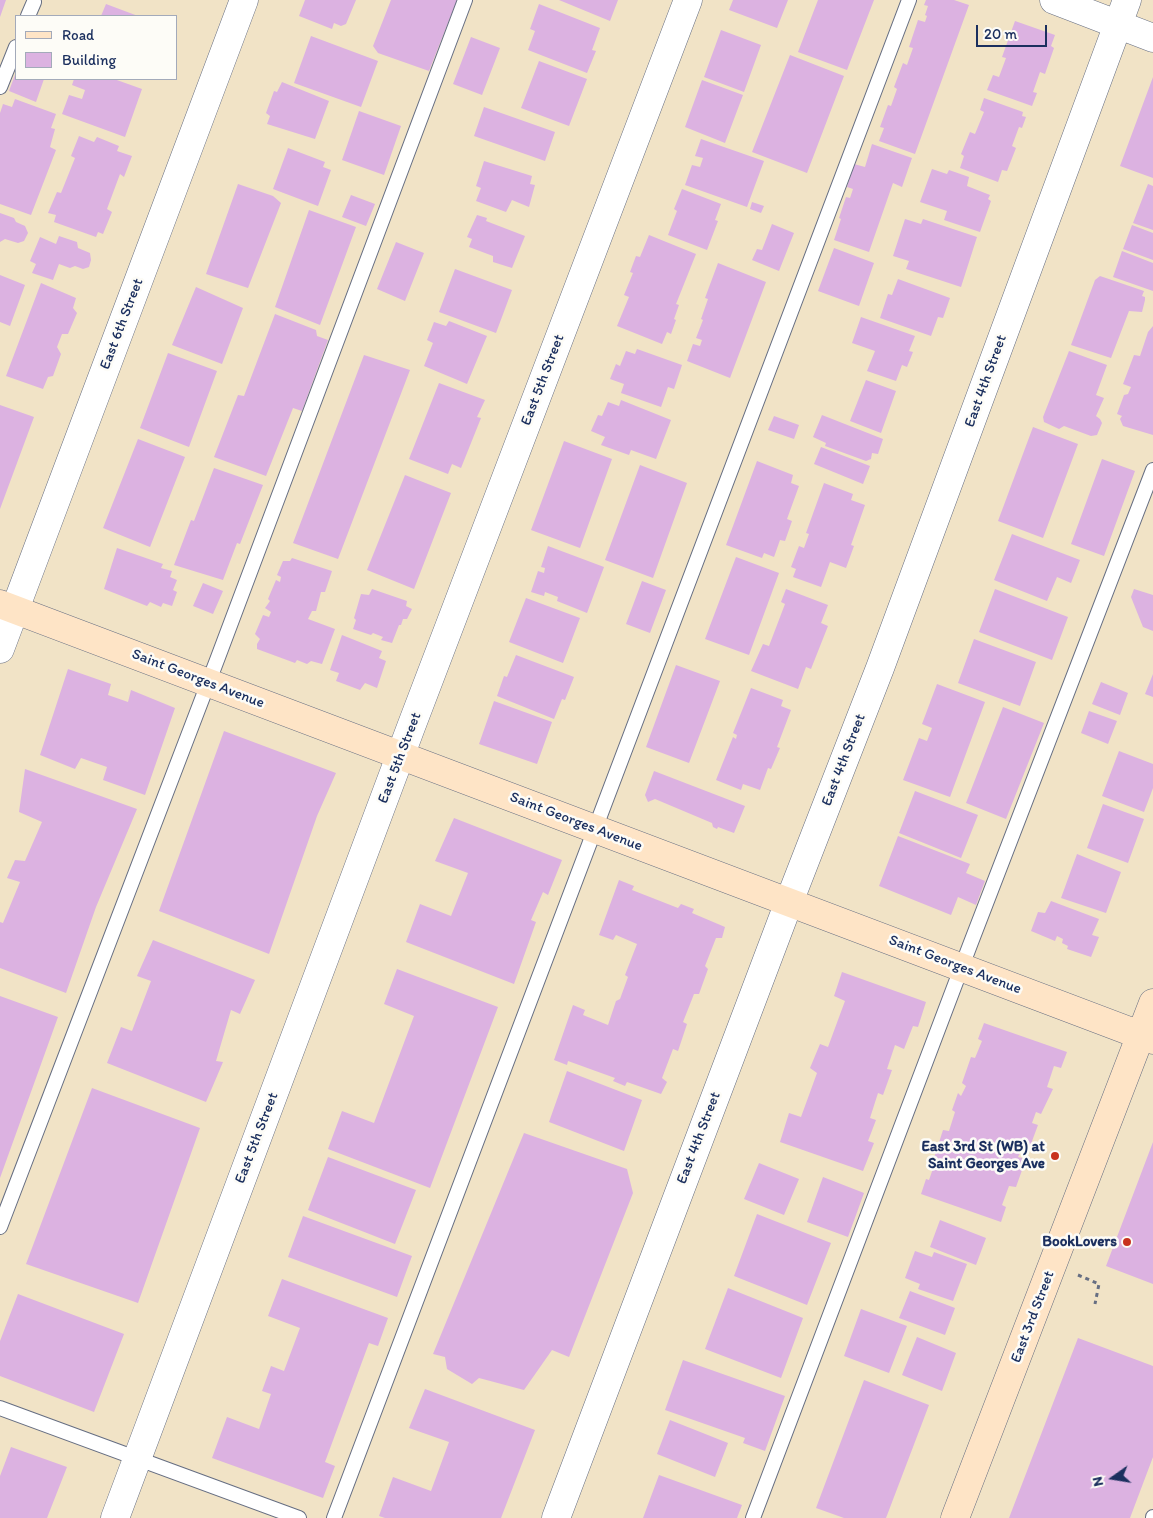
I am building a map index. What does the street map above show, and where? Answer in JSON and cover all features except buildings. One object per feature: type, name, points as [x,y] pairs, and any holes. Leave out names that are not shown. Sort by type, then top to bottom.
[{"type":"street","name":"East 6th Street","points":[[0,649],[7,607],[244,0]]},
{"type":"street","name":"East 5th Street","points":[[115,1518],[401,756],[688,0]]},
{"type":"street","points":[[1054,0],[1153,38]]},
{"type":"street","name":"East 4th Street","points":[[556,1518],[789,902],[880,668],[1127,0]]},
{"type":"street","name":"Saint Georges Avenue","points":[[7,607],[1147,1038]]},
{"type":"street","name":"East 3rd Street","points":[[955,1518],[1147,1038],[1153,1003]]},
{"type":"lane","points":[[0,1227],[208,683],[465,0]]},
{"type":"lane","points":[[334,1518],[909,0]]},
{"type":"lane","points":[[28,15],[34,2]]},
{"type":"lane","points":[[0,87],[15,50]]},
{"type":"lane","points":[[754,1518],[962,967],[1153,470]]},
{"type":"lane","points":[[0,1408],[299,1518]]},
{"type":"path","points":[[1078,1275],[1099,1284],[1095,1304]]},
{"type":"place","name":"East 3rd St (WB) at Saint Georges Ave","points":[[1055,1156]]},
{"type":"place","name":"BookLovers","points":[[1127,1242]]}]
